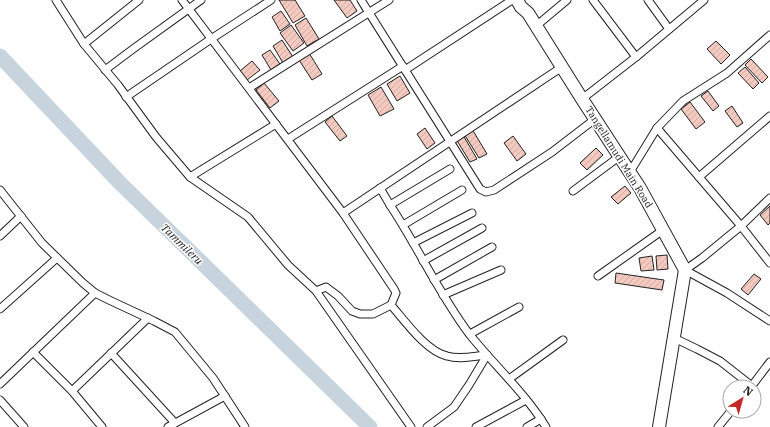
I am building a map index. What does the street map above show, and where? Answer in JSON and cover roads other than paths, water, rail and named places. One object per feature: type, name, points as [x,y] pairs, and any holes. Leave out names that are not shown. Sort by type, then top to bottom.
[{"type":"main road","name":"Tangellamudi Main Road","points":[[516,0],[528,13],[620,156],[640,188],[685,270]]},
{"type":"main road","points":[[659,427],[685,270]]},
{"type":"street","points":[[56,0],[84,44],[106,70],[156,137],[190,177],[248,217],[288,264],[316,291],[411,427]]},
{"type":"street","points":[[84,44],[139,0]]},
{"type":"street","points":[[182,0],[343,213],[396,293],[391,305],[373,314],[360,314],[352,311],[338,296],[326,287],[316,291]]},
{"type":"street","points":[[106,70],[201,0]]},
{"type":"street","points":[[126,97],[271,0]]},
{"type":"street","points":[[361,0],[480,189],[486,192],[494,190],[552,152],[595,119]]},
{"type":"street","points":[[249,88],[389,0]]},
{"type":"street","points":[[288,139],[512,0]]},
{"type":"street","points":[[536,26],[567,0]]},
{"type":"street","points":[[593,0],[636,57]]},
{"type":"street","points":[[648,0],[669,30]]},
{"type":"street","points":[[582,99],[636,57],[703,0]]},
{"type":"street","points":[[630,172],[657,128],[683,101],[727,73],[770,35]]},
{"type":"street","points":[[343,213],[562,67]]},
{"type":"street","points":[[699,177],[770,116]]},
{"type":"street","points":[[190,177],[276,124]]},
{"type":"street","points":[[657,128],[741,226],[770,263]]},
{"type":"street","points":[[573,191],[620,156]]},
{"type":"street","points":[[390,204],[450,169]]},
{"type":"street","points":[[380,188],[443,295],[470,334],[509,379],[546,427]]},
{"type":"street","points":[[0,190],[42,243],[83,283],[96,293],[175,332],[213,378],[245,427]]},
{"type":"street","points":[[403,225],[462,190]]},
{"type":"street","points":[[770,198],[741,226],[685,270],[727,292],[770,321]]},
{"type":"street","points":[[413,244],[472,213]]},
{"type":"street","points":[[0,236],[21,216]]},
{"type":"street","points":[[423,261],[482,228]]},
{"type":"street","points":[[598,276],[663,230]]},
{"type":"street","points":[[434,280],[492,247]]},
{"type":"street","points":[[0,309],[57,258]]},
{"type":"street","points":[[443,295],[501,270]]},
{"type":"street","points":[[0,384],[96,293]]},
{"type":"street","points":[[391,305],[431,348],[446,356],[457,358],[487,355]]},
{"type":"street","points":[[470,334],[519,307]]},
{"type":"street","points":[[72,391],[148,318]]},
{"type":"street","points":[[674,338],[720,361],[743,379]]},
{"type":"street","points":[[509,379],[563,340]]},
{"type":"street","points":[[33,352],[72,391],[102,427]]},
{"type":"street","points":[[111,353],[175,423]]},
{"type":"street","points":[[427,427],[454,406],[470,385],[487,355]]},
{"type":"street","points":[[757,379],[770,362]]},
{"type":"street","points":[[168,427],[225,396]]},
{"type":"street","points":[[0,400],[24,427]]},
{"type":"street","points":[[476,427],[526,400]]},
{"type":"street","points":[[527,427],[541,419]]},
{"type":"street","points":[[718,427],[724,419]]},
{"type":"waterway","name":"Tammileru","points":[[0,56],[119,182],[370,427]]}]
